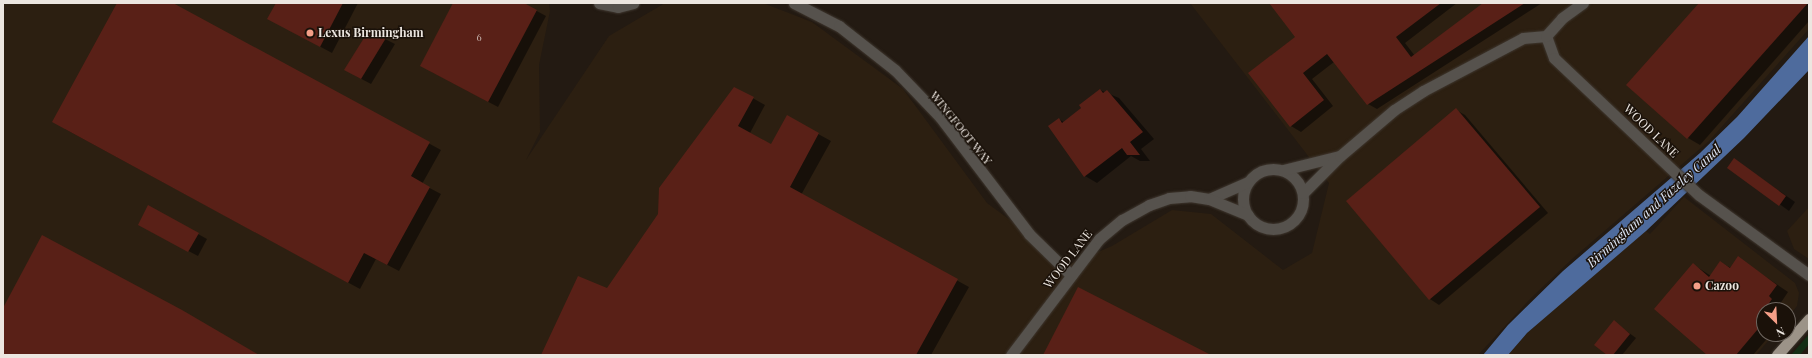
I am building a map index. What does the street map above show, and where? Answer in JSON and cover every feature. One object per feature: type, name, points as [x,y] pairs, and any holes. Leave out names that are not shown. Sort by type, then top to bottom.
[{"type":"highway","points":[[1777,355],[1809,318]]},
{"type":"street","points":[[599,3],[618,7],[633,3]]},
{"type":"street","name":"WINGFOOT WAY","points":[[794,3],[839,26],[895,70],[940,117],[1029,234],[1071,275]]},
{"type":"street","points":[[1303,193],[1340,156],[1394,110],[1422,91],[1523,38],[1546,36],[1562,18],[1583,3]]},
{"type":"street","name":"WOOD LANE","points":[[1546,36],[1554,58],[1699,194],[1809,275]]},
{"type":"street","points":[[1209,199],[1248,182],[1262,171],[1283,170],[1340,156]]},
{"type":"street","points":[[1248,182],[1243,198],[1248,215],[1254,222],[1268,228],[1286,226],[1300,213],[1303,193],[1299,183],[1283,170]]},
{"type":"street","name":"WOOD LANE","points":[[1011,355],[1099,239],[1122,220],[1149,204],[1183,196],[1209,199],[1248,215]]},
{"type":"shaded area","points":[[3,3],[549,3],[550,11],[539,65],[540,132],[526,160],[609,36],[665,3],[763,3],[812,22],[903,89],[987,203],[1070,264],[1112,246],[1172,210],[1211,214],[1283,270],[1312,253],[1329,183],[1190,3],[1809,3],[1809,29],[1709,141],[1572,259],[1531,298],[1478,355],[3,355]]},
{"type":"shaded area","points":[[1684,197],[1795,283],[1799,293],[1797,306],[1796,307],[1796,302],[1756,302],[1756,342],[1767,342],[1756,355],[1508,355],[1527,333],[1598,270],[1646,231],[1650,234]]},
{"type":"shaded area","points":[[1809,207],[1809,259],[1794,249],[1787,231]]},
{"type":"green space","points":[[1809,334],[1809,344],[1800,355],[1791,355]]},
{"type":"water","name":"Birmingham and Fazeley Canal","points":[[1809,36],[1809,70],[1744,138],[1646,231],[1527,333],[1508,355],[1483,355],[1508,325],[1563,271],[1700,153],[1737,117]]},
{"type":"building","points":[[117,3],[173,3],[430,142],[411,176],[430,187],[387,265],[364,253],[348,283],[52,122]]},
{"type":"building","name":"Lexus Birmingham","points":[[276,3],[343,3],[320,47],[267,19]]},
{"type":"building","points":[[453,3],[524,3],[537,10],[488,102],[420,66]]},
{"type":"building","points":[[1269,3],[1441,3],[1396,37],[1411,57],[1483,3],[1525,3],[1367,105],[1327,54],[1303,73],[1324,100],[1290,127],[1248,73],[1295,37]]},
{"type":"building","points":[[1699,3],[1808,3],[1687,139],[1626,85]]},
{"type":"building","points":[[369,30],[386,38],[361,79],[344,70]]},
{"type":"building","points":[[734,87],[754,97],[738,126],[771,144],[787,115],[819,133],[790,187],[958,279],[916,355],[541,355],[578,276],[607,288],[658,214],[659,188]]},
{"type":"building","points":[[1100,89],[1103,93],[1107,90],[1143,132],[1130,142],[1140,155],[1127,155],[1122,148],[1084,177],[1048,126],[1059,118],[1062,123],[1081,108],[1079,105]]},
{"type":"building","points":[[1456,108],[1540,207],[1429,300],[1346,201]]},
{"type":"building","points":[[1734,158],[1786,196],[1779,206],[1727,168]]},
{"type":"building","points":[[148,205],[199,233],[188,252],[138,225]]},
{"type":"building","points":[[42,235],[182,310],[259,355],[3,355],[3,308]]},
{"type":"building","name":"Cazoo","points":[[1738,256],[1777,285],[1769,296],[1772,299],[1770,302],[1756,302],[1756,331],[1736,355],[1707,355],[1654,309],[1693,263],[1709,277],[1720,261],[1730,268]]},
{"type":"building","points":[[1078,287],[1211,355],[1043,355]]},
{"type":"building","points":[[1614,320],[1630,334],[1613,355],[1607,355],[1594,345]]},
{"type":"place","name":"Lexus Birmingham","points":[[310,33]]},
{"type":"place","name":"Cazoo","points":[[1697,286]]}]
